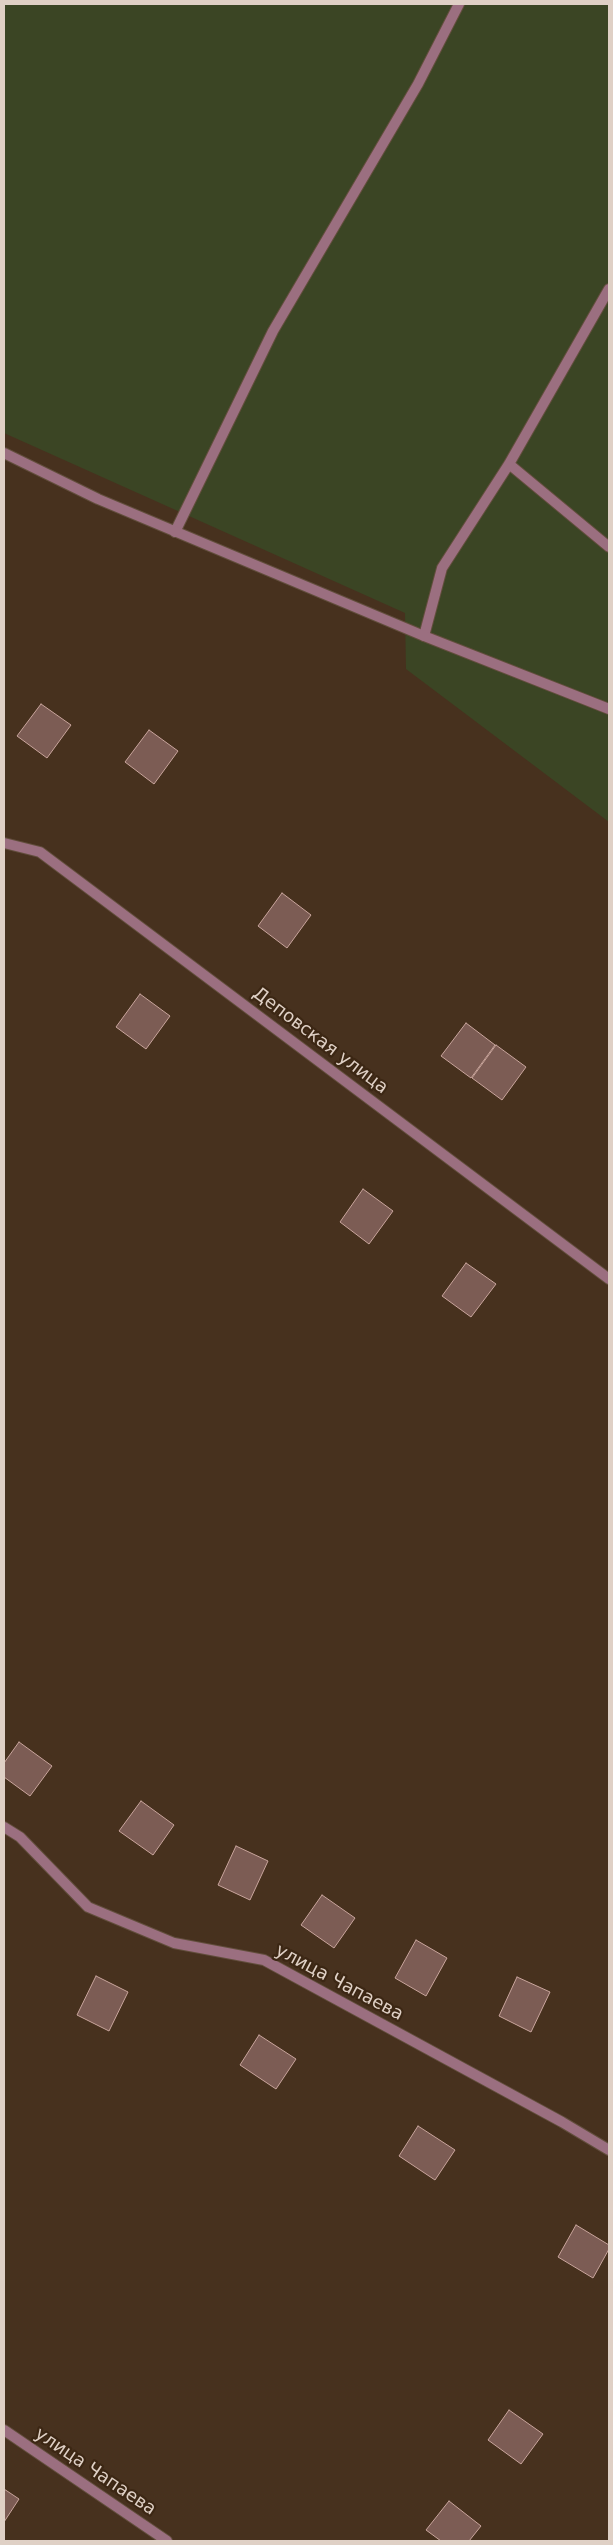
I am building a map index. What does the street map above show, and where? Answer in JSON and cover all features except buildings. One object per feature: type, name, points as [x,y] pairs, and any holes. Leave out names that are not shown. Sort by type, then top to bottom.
[{"type":"street","points":[[175,532],[273,331],[418,84],[459,4]]},
{"type":"street","points":[[424,636],[442,568],[509,464],[609,290]]},
{"type":"street","points":[[4,453],[98,499],[175,532],[424,636],[609,709]]},
{"type":"street","points":[[509,464],[609,547]]},
{"type":"street","name":"Деповская улица","points":[[4,843],[40,852],[609,1280]]},
{"type":"street","name":"улица Чапаева","points":[[4,1827],[20,1837],[88,1907],[174,1943],[264,1960],[553,2117],[609,2150]]},
{"type":"street","name":"улица Чапаева","points":[[4,2430],[167,2541]]},
{"type":"green space","points":[[4,4],[609,4],[609,822],[406,669],[405,613],[4,433]]}]
